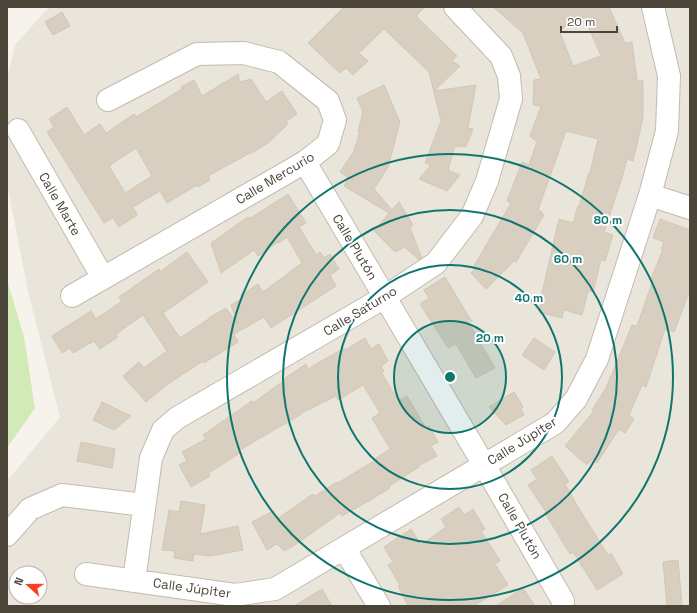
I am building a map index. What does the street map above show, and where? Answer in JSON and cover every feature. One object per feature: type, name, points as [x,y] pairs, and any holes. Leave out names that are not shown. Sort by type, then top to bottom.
[{"type":"street","name":"Calle Saturno","points":[[134,580],[151,458],[163,430],[177,418],[385,297],[436,263],[472,216],[486,181],[511,99],[509,76],[501,56],[456,7]]},
{"type":"street","name":"Calle Júpiter","points":[[86,574],[235,595],[275,589],[555,423],[576,399],[597,359],[650,195],[667,131],[669,76],[653,7]]},
{"type":"street","name":"Calle Mercurio","points":[[72,296],[305,162],[328,144],[334,120],[328,101],[279,62],[244,53],[197,54],[108,100]]},
{"type":"street","name":"Calle Marte","points":[[18,130],[103,278]]},
{"type":"street","name":"Calle Plutón","points":[[305,162],[563,601]]},
{"type":"street","points":[[650,195],[690,208]]},
{"type":"street","points":[[7,535],[30,509],[62,495],[144,505]]},
{"type":"street","points":[[344,548],[379,606]]},
{"type":"shaded area","points":[[49,7],[690,7],[690,606],[7,606],[7,481],[60,417],[29,296],[7,184],[7,79],[15,45]]},
{"type":"green space","points":[[7,280],[24,337],[35,408],[7,448]]},
{"type":"building","points":[[344,7],[425,7],[416,16],[457,56],[452,61],[460,66],[434,91],[476,85],[468,128],[473,129],[466,147],[455,146],[448,170],[460,175],[447,191],[419,179],[431,165],[425,163],[441,121],[429,72],[384,29],[359,53],[368,61],[353,75],[346,68],[340,73],[308,43]]},
{"type":"building","points":[[493,7],[609,7],[625,43],[632,42],[637,81],[643,81],[643,118],[633,161],[627,159],[604,232],[613,235],[605,261],[601,259],[593,292],[588,291],[582,315],[564,310],[562,318],[539,312],[542,301],[540,301],[559,219],[573,223],[590,173],[598,139],[566,131],[538,210],[544,215],[516,262],[514,261],[486,289],[471,273],[476,268],[474,266],[511,203],[507,201],[522,162],[529,165],[537,142],[530,136],[541,106],[533,105],[534,80],[541,79],[523,33]],"holes":[[[584,17],[601,56],[573,66],[559,30]]]},
{"type":"building","points":[[62,12],[70,26],[53,35],[45,22]]},
{"type":"building","points":[[238,74],[240,82],[251,79],[266,102],[282,91],[297,114],[286,121],[288,124],[268,143],[208,176],[210,180],[198,187],[197,185],[167,203],[160,191],[133,207],[137,215],[119,227],[113,218],[104,223],[47,132],[54,127],[49,119],[67,107],[84,135],[100,124],[106,133],[134,114],[136,117],[194,80],[202,96]],"holes":[[[136,148],[152,176],[125,193],[109,166]]]},
{"type":"building","points":[[384,85],[400,122],[388,167],[374,189],[392,210],[399,202],[413,225],[410,228],[422,258],[419,260],[405,247],[395,252],[374,231],[389,213],[344,186],[349,178],[340,172],[354,151],[360,131],[358,131],[363,112],[357,98]]},
{"type":"building","points":[[288,194],[306,223],[299,227],[316,255],[320,252],[324,258],[330,254],[339,269],[330,275],[336,286],[271,328],[264,317],[234,334],[238,342],[204,363],[203,361],[165,386],[146,402],[123,376],[139,362],[144,368],[167,351],[143,315],[116,334],[118,337],[100,349],[94,341],[73,353],[70,348],[62,353],[52,336],[91,311],[96,319],[122,301],[119,297],[159,269],[160,272],[187,252],[208,282],[163,313],[180,338],[226,308],[238,324],[231,305],[243,298],[241,295],[258,284],[263,292],[302,263],[287,237],[258,256],[254,250],[221,273],[211,243],[248,217],[249,219]]},
{"type":"building","points":[[660,219],[690,230],[690,290],[674,332],[665,329],[646,387],[642,385],[629,415],[634,419],[625,433],[619,429],[597,463],[593,459],[587,465],[565,446],[594,411],[592,410],[606,388],[632,325],[637,326],[653,280],[651,279],[663,249],[661,249],[664,242],[653,238]]},
{"type":"building","points":[[445,277],[472,322],[466,318],[495,368],[476,378],[456,344],[448,348],[420,304],[429,298],[424,290]]},
{"type":"building","points":[[365,338],[371,349],[379,344],[388,361],[381,366],[384,371],[382,373],[398,401],[407,396],[426,428],[429,426],[438,442],[431,446],[437,456],[418,466],[419,467],[389,486],[390,488],[372,499],[342,516],[340,513],[295,545],[284,551],[277,544],[267,550],[252,522],[273,511],[277,519],[313,494],[315,496],[337,482],[338,483],[377,459],[376,458],[390,449],[372,418],[380,413],[363,385],[338,400],[336,396],[300,414],[238,451],[240,453],[209,473],[210,476],[191,487],[179,465],[187,461],[182,452],[206,439],[203,435],[252,401],[253,403],[306,364],[308,369],[344,348],[345,350]]},
{"type":"building","points":[[534,338],[555,352],[544,370],[522,355]]},
{"type":"building","points":[[514,392],[523,407],[521,409],[524,415],[506,425],[489,407]]},
{"type":"building","points":[[102,402],[131,416],[114,430],[93,420]]},
{"type":"building","points":[[81,442],[115,449],[112,468],[77,461]]},
{"type":"building","points":[[552,456],[569,482],[565,484],[578,507],[608,555],[611,553],[623,574],[597,590],[573,552],[570,554],[545,513],[546,512],[528,485],[537,479],[531,470]]},
{"type":"building","points":[[181,501],[205,505],[200,534],[238,526],[243,550],[210,556],[194,554],[193,561],[174,558],[175,551],[162,550],[169,510],[179,512]]},
{"type":"building","points":[[459,507],[464,515],[473,509],[485,529],[481,531],[500,561],[495,564],[508,585],[474,606],[408,606],[398,586],[400,585],[388,565],[393,562],[384,547],[411,529],[421,545],[446,527],[441,519]]},
{"type":"building","points":[[678,560],[682,606],[667,606],[663,562]]},
{"type":"building","points":[[523,588],[535,606],[496,606]]},
{"type":"building","points":[[322,589],[332,606],[294,606]]}]
